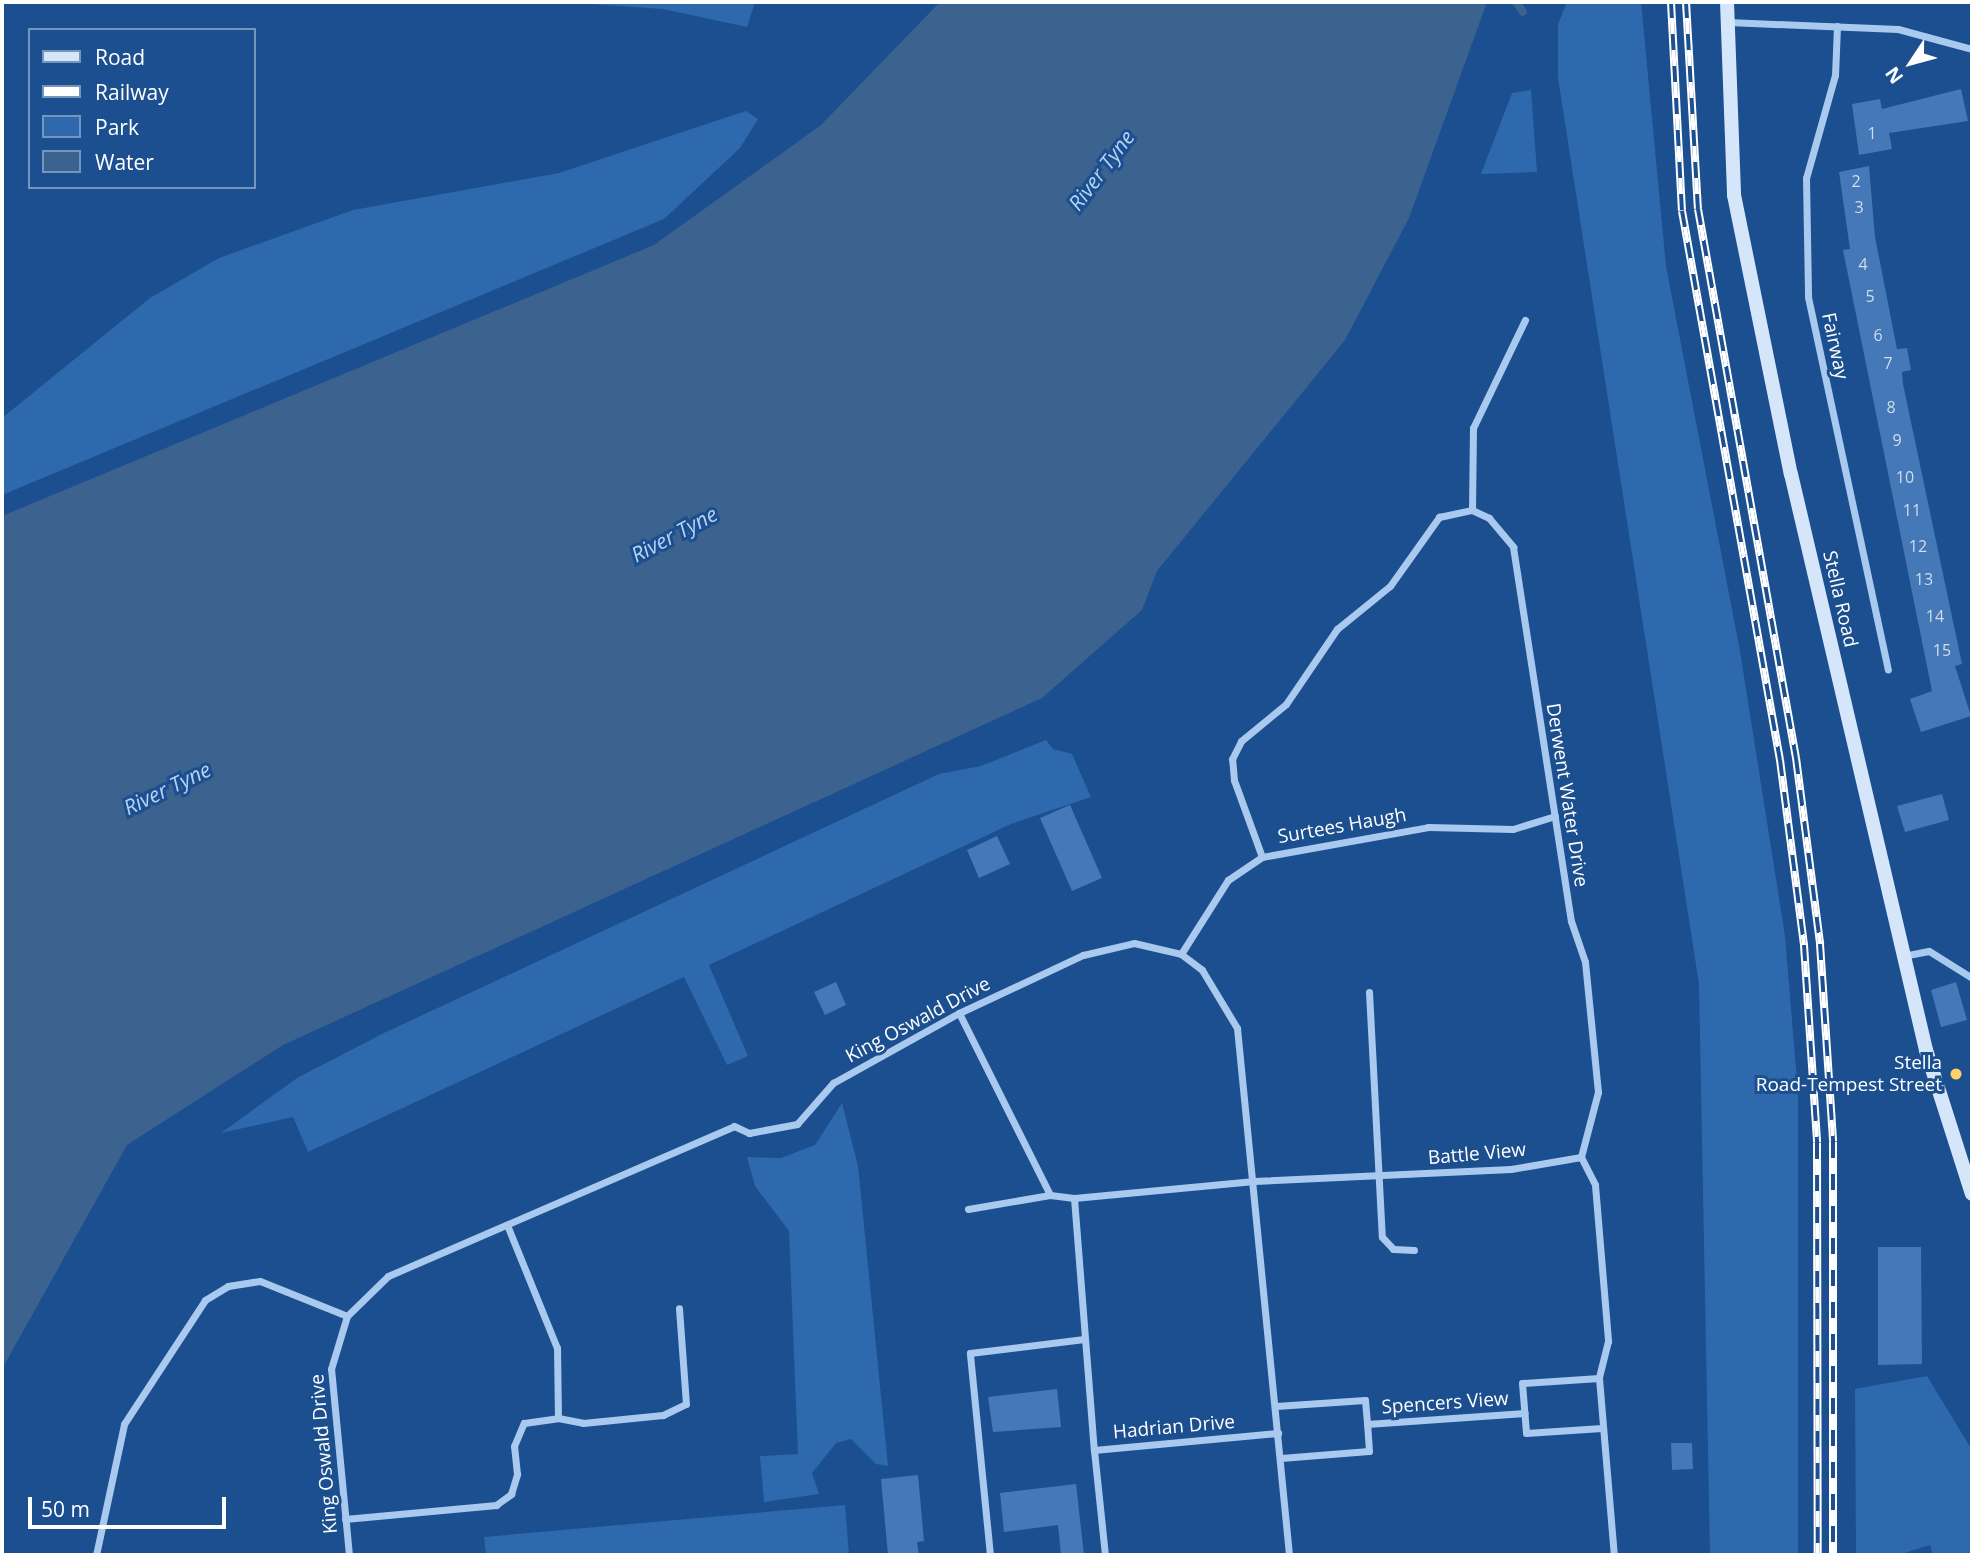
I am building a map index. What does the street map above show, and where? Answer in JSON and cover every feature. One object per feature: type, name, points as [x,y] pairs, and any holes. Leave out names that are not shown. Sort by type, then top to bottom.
[{"type":"main road","name":"Stella Road","points":[[1727,2],[1734,195],[1791,474],[1902,956],[1966,1151],[1972,1194]]},
{"type":"street","points":[[1728,22],[1898,29],[1972,49]]},
{"type":"street","name":"Fairway","points":[[1837,26],[1835,75],[1806,178],[1806,274],[1888,670]]},
{"type":"street","points":[[1262,857],[1234,780],[1232,759],[1241,741],[1286,704],[1337,629],[1390,586],[1439,517],[1472,510],[1474,428],[1525,320]]},
{"type":"street","name":"Derwent Water Drive","points":[[1472,510],[1489,518],[1513,547],[1571,921],[1585,962],[1598,1092],[1581,1157]]},
{"type":"street","name":"Surtees Haugh","points":[[1181,954],[1228,880],[1262,857],[1427,827],[1513,829],[1555,816]]},
{"type":"street","name":"King Oswald Drive","points":[[349,1555],[331,1369],[347,1316],[388,1276],[734,1126],[749,1133],[797,1124],[833,1083],[959,1013],[1083,955],[1134,943],[1181,954],[1202,970],[1237,1028],[1289,1555]]},
{"type":"street","points":[[1902,956],[1929,951],[1972,978]]},
{"type":"street","points":[[1369,992],[1375,1177],[1382,1237],[1393,1249],[1414,1250]]},
{"type":"street","points":[[959,1013],[1050,1195]]},
{"type":"street","points":[[1581,1157],[1595,1185],[1603,1276],[1608,1341],[1599,1378],[1614,1555]]},
{"type":"street","name":"Battle View","points":[[968,1209],[1050,1195],[1074,1198],[1254,1181],[1511,1169],[1581,1157]]},
{"type":"street","points":[[1074,1198],[1094,1450]]},
{"type":"street","points":[[507,1225],[556,1348],[558,1418]]},
{"type":"street","points":[[96,1555],[124,1424],[205,1300],[228,1286],[260,1282],[347,1316]]},
{"type":"street","points":[[345,1519],[496,1504],[511,1494],[517,1474],[514,1446],[524,1423],[558,1418],[583,1423],[663,1415],[686,1404],[679,1308]]},
{"type":"street","points":[[990,1555],[970,1353],[1084,1339]]},
{"type":"street","name":"Spencers View","points":[[1599,1378],[1522,1383],[1526,1433],[1602,1427]]},
{"type":"street","name":"Spencers View","points":[[1276,1406],[1365,1400],[1369,1451],[1281,1458]]},
{"type":"street","name":"Spencers View","points":[[1367,1424],[1525,1413]]},
{"type":"street","name":"Hadrian Drive","points":[[1105,1555],[1094,1450],[1278,1433]]},
{"type":"green space","points":[[560,2],[755,2],[747,27],[663,9]]},
{"type":"green space","points":[[1567,2],[1641,2],[1666,266],[1740,651],[1785,936],[1798,1093],[1798,1555],[1710,1555],[1699,984],[1558,78],[1558,24]]},
{"type":"green space","points":[[1531,90],[1537,172],[1481,174],[1512,93]]},
{"type":"green space","points":[[746,111],[758,119],[740,148],[664,219],[2,495],[2,418],[150,298],[219,258],[353,210],[559,173]]},
{"type":"green space","points":[[1046,740],[1053,749],[1072,754],[1091,797],[1011,824],[709,965],[748,1056],[727,1065],[684,977],[308,1152],[293,1117],[221,1133],[297,1078],[384,1033],[939,774],[981,766]]},
{"type":"green space","points":[[842,1103],[858,1166],[888,1466],[876,1464],[851,1439],[836,1443],[812,1473],[819,1494],[764,1502],[760,1456],[798,1454],[789,1231],[755,1186],[747,1157],[781,1158],[815,1145]]},
{"type":"green space","points":[[1927,1376],[1972,1450],[1972,1555],[1933,1555],[1930,1545],[1898,1555],[1856,1555],[1855,1389]]},
{"type":"green space","points":[[845,1505],[849,1555],[486,1555],[484,1537]]},
{"type":"water","name":"River Tyne","points":[[940,2],[1487,2],[1409,218],[1345,340],[1157,571],[1142,610],[1042,698],[283,1045],[127,1145],[2,1369],[2,516],[654,245],[821,125]]},
{"type":"building","points":[[1961,89],[1968,121],[1889,133],[1892,149],[1859,155],[1852,104],[1880,99],[1882,109]]},
{"type":"building","points":[[1869,166],[1875,237],[1897,349],[1907,348],[1911,370],[1902,372],[1903,384],[1962,664],[1955,666],[1971,716],[1921,732],[1910,699],[1932,691],[1843,250],[1850,249],[1839,172]]},
{"type":"building","points":[[1942,794],[1949,820],[1905,832],[1897,806]]},
{"type":"building","points":[[1070,805],[1102,878],[1072,891],[1040,818]]},
{"type":"building","points":[[997,836],[1010,864],[979,878],[967,850]]},
{"type":"building","points":[[836,982],[846,1005],[825,1015],[814,992]]},
{"type":"building","points":[[1956,982],[1967,1020],[1941,1027],[1931,990]]},
{"type":"building","points":[[1878,1247],[1921,1247],[1922,1364],[1878,1365]]},
{"type":"building","points":[[1057,1389],[1061,1427],[993,1432],[988,1397]]},
{"type":"building","points":[[1671,1443],[1692,1443],[1693,1469],[1672,1470]]},
{"type":"building","points":[[918,1475],[924,1541],[917,1542],[919,1555],[888,1555],[881,1479]]},
{"type":"building","points":[[1076,1484],[1084,1555],[1061,1555],[1058,1525],[1004,1532],[1000,1493]]},
{"type":"waterway","points":[[1516,2],[1523,12]]},
{"type":"railway","points":[[1671,2],[1682,211],[1780,760],[1804,945],[1817,1143],[1818,1555]]},
{"type":"railway","points":[[1686,2],[1698,209],[1796,758],[1820,944],[1833,1142],[1833,1555]]},
{"type":"place","name":"Stella Road-Tempest Street","points":[[1956,1074]]}]
